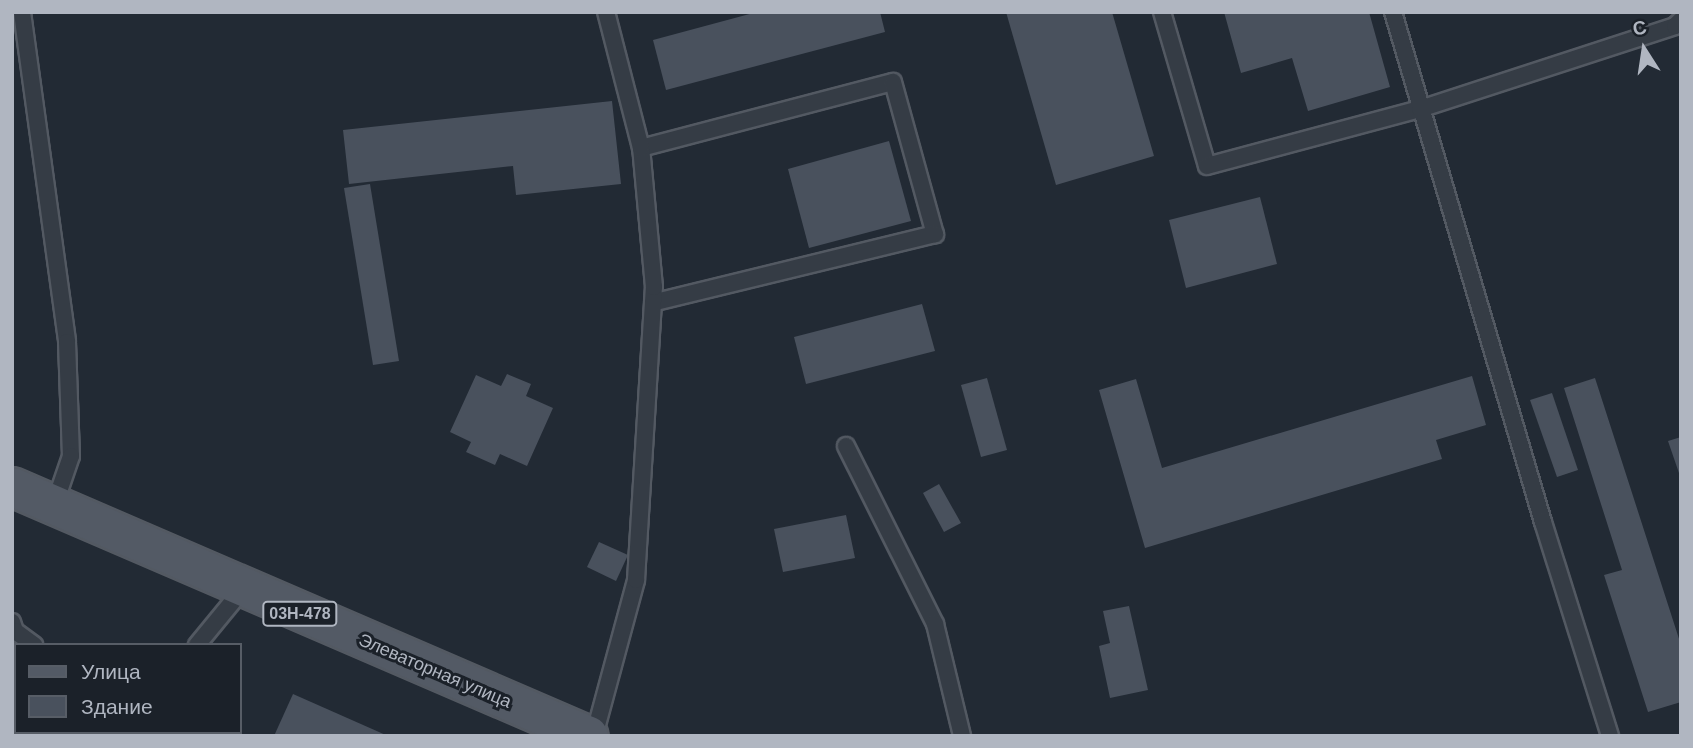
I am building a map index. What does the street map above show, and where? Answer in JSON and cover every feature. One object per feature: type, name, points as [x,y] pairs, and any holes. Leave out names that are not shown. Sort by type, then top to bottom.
[{"type":"main road","name":"Элеваторная улица","points":[[12,487],[243,589],[591,736]]},
{"type":"lane","points":[[22,12],[66,342],[71,456],[54,506]]},
{"type":"lane","points":[[591,736],[636,580],[653,303],[641,148],[606,12]]},
{"type":"lane","points":[[1163,12],[1207,166],[1420,109],[1679,29]]},
{"type":"lane","points":[[1393,12],[1610,736]]},
{"type":"lane","points":[[641,148],[893,82],[935,234],[653,303]]},
{"type":"lane","points":[[846,446],[935,624],[962,736]]},
{"type":"lane","points":[[199,643],[243,589]]},
{"type":"lane","points":[[12,622],[15,631],[31,643]]},
{"type":"building","points":[[757,12],[880,12],[885,32],[666,90],[653,40]]},
{"type":"building","points":[[1006,12],[1112,12],[1154,156],[1056,185]]},
{"type":"building","points":[[1224,12],[1369,12],[1390,87],[1308,111],[1292,58],[1241,73]]},
{"type":"building","points":[[612,101],[621,184],[516,195],[513,166],[349,184],[343,130]]},
{"type":"building","points":[[889,141],[911,221],[809,248],[788,169]]},
{"type":"building","points":[[370,184],[399,361],[373,365],[344,188]]},
{"type":"building","points":[[1260,197],[1277,264],[1186,288],[1169,220]]},
{"type":"building","points":[[922,304],[935,351],[806,384],[794,337]]},
{"type":"building","points":[[507,374],[531,384],[526,396],[553,408],[527,466],[500,454],[495,465],[466,452],[471,442],[450,432],[476,375],[501,386]]},
{"type":"building","points":[[1472,376],[1486,425],[1436,440],[1442,459],[1145,548],[1099,390],[1136,379],[1162,468]]},
{"type":"building","points":[[987,378],[1007,450],[981,457],[961,385]]},
{"type":"building","points":[[1595,378],[1681,645],[1681,702],[1648,712],[1604,575],[1622,570],[1564,388]]},
{"type":"building","points":[[1552,393],[1578,470],[1557,477],[1530,400]]},
{"type":"building","points":[[1681,437],[1681,476],[1680,476],[1668,441]]},
{"type":"building","points":[[939,484],[961,523],[944,532],[923,493]]},
{"type":"building","points":[[846,515],[855,558],[783,572],[774,529]]},
{"type":"building","points":[[599,542],[628,555],[616,581],[587,567]]},
{"type":"building","points":[[1129,606],[1148,690],[1110,698],[1099,646],[1110,643],[1103,611]]},
{"type":"building","points":[[293,694],[388,736],[274,736]]},
{"type":"building","points":[[12,706],[14,734],[21,734],[12,736]]}]
